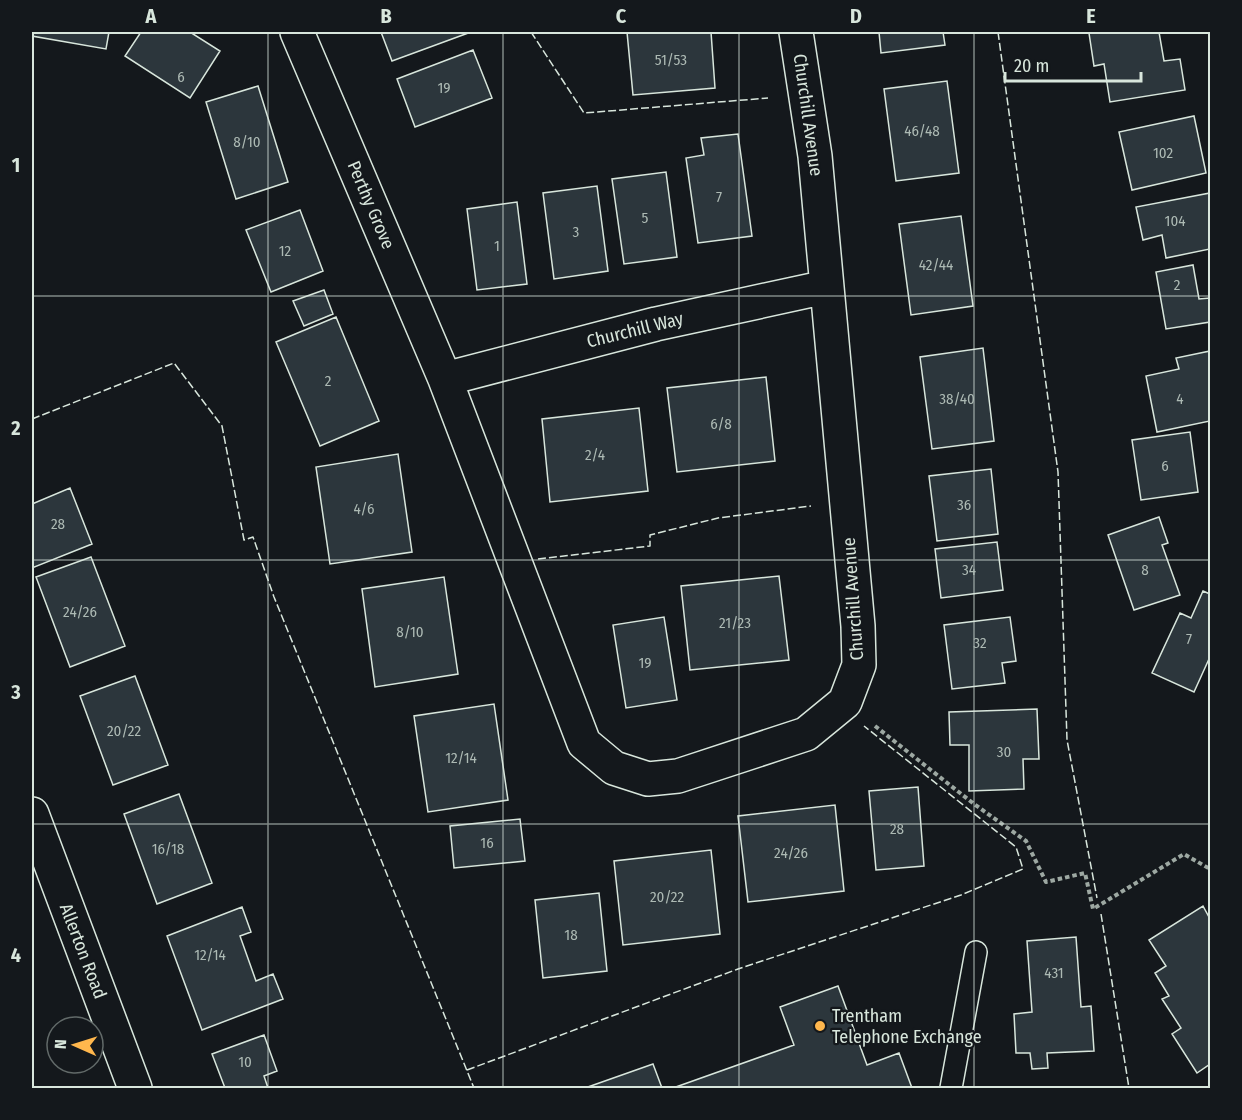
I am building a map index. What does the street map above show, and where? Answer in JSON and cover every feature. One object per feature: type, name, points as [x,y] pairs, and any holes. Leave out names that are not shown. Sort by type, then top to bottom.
[{"type":"street","name":"Perthy Grove","points":[[297,32],[445,379]]},
{"type":"street","name":"Churchill Avenue","points":[[445,379],[584,743],[614,768],[648,780],[678,776],[806,734],[845,702],[859,665],[858,626],[815,156],[796,32]]},
{"type":"street","name":"Churchill Way","points":[[445,379],[656,324],[826,287]]},
{"type":"street","name":"Allerton Road","points":[[32,814],[135,1089]]},
{"type":"lane","points":[[951,1089],[976,952]]},
{"type":"path","points":[[845,702],[974,804],[1026,841],[1046,882],[1085,873],[1093,909],[1184,854],[1210,869]]},
{"type":"building","points":[[32,32],[109,32],[106,49],[32,36]]},
{"type":"building","points":[[141,32],[190,32],[220,51],[190,98],[125,56]]},
{"type":"building","points":[[381,32],[471,32],[392,61]]},
{"type":"building","points":[[627,32],[711,32],[715,88],[633,95]]},
{"type":"building","points":[[879,32],[943,32],[945,45],[881,53]]},
{"type":"building","points":[[1159,32],[1164,61],[1180,59],[1185,90],[1110,102],[1104,64],[1094,66],[1089,33]]},
{"type":"building","points":[[473,50],[492,98],[415,127],[397,79]]},
{"type":"building","points":[[947,81],[959,173],[896,181],[884,89]]},
{"type":"building","points":[[258,86],[288,182],[236,199],[206,102]]},
{"type":"building","points":[[1194,116],[1206,173],[1132,190],[1119,132]]},
{"type":"building","points":[[738,134],[752,236],[698,243],[686,158],[704,155],[701,138]]},
{"type":"building","points":[[666,172],[677,257],[624,264],[612,179]]},
{"type":"building","points":[[597,186],[608,271],[554,279],[543,193]]},
{"type":"building","points":[[1210,193],[1210,249],[1166,258],[1162,235],[1143,240],[1136,207]]},
{"type":"building","points":[[517,202],[527,284],[477,290],[467,209]]},
{"type":"building","points":[[300,210],[323,271],[271,292],[246,230]]},
{"type":"building","points":[[961,216],[973,306],[911,315],[899,224]]},
{"type":"building","points":[[1193,265],[1199,299],[1210,298],[1210,322],[1166,329],[1156,272]]},
{"type":"building","points":[[324,290],[333,314],[304,326],[293,301]]},
{"type":"building","points":[[336,317],[379,421],[320,446],[276,342]]},
{"type":"building","points":[[983,348],[994,441],[932,449],[920,357]]},
{"type":"building","points":[[1210,351],[1210,421],[1157,432],[1146,376],[1179,369],[1176,358]]},
{"type":"building","points":[[766,377],[775,461],[677,472],[667,388]]},
{"type":"building","points":[[639,408],[648,491],[550,502],[542,419]]},
{"type":"building","points":[[1190,432],[1198,492],[1141,500],[1132,440]]},
{"type":"building","points":[[398,454],[412,552],[330,564],[316,467]]},
{"type":"building","points":[[991,469],[998,534],[937,541],[929,476]]},
{"type":"building","points":[[70,488],[92,544],[32,568],[32,504]]},
{"type":"building","points":[[1159,517],[1168,543],[1162,545],[1180,595],[1134,610],[1108,535]]},
{"type":"building","points":[[997,542],[1003,590],[941,598],[935,549]]},
{"type":"building","points":[[91,557],[125,646],[70,667],[36,577]]},
{"type":"building","points":[[779,576],[789,660],[690,670],[681,586]]},
{"type":"building","points":[[444,577],[458,674],[375,687],[362,589]]},
{"type":"building","points":[[1203,591],[1210,594],[1210,660],[1194,692],[1152,673],[1180,613],[1191,618]]},
{"type":"building","points":[[664,617],[677,700],[626,708],[613,625]]},
{"type":"building","points":[[1010,617],[1016,661],[1002,663],[1005,683],[952,689],[944,625]]},
{"type":"building","points":[[135,676],[168,765],[113,785],[80,696]]},
{"type":"building","points":[[494,704],[508,800],[428,812],[414,716]]},
{"type":"building","points":[[1037,709],[1039,759],[1023,759],[1024,789],[969,791],[969,745],[950,745],[949,712]]},
{"type":"building","points":[[918,787],[924,866],[876,870],[869,791]]},
{"type":"building","points":[[179,794],[212,883],[157,904],[124,814]]},
{"type":"building","points":[[835,805],[844,891],[748,902],[738,816]]},
{"type":"building","points":[[520,819],[525,861],[454,868],[450,826]]},
{"type":"building","points":[[711,850],[720,934],[623,945],[614,861]]},
{"type":"building","points":[[599,893],[607,971],[543,978],[535,900]]},
{"type":"building","points":[[1203,906],[1210,919],[1210,1064],[1197,1073],[1172,1034],[1181,1028],[1162,999],[1169,996],[1155,973],[1166,966],[1149,940]]},
{"type":"building","points":[[242,907],[251,932],[240,936],[256,981],[273,974],[283,999],[202,1030],[167,936]]},
{"type":"building","points":[[1076,937],[1081,1007],[1091,1006],[1094,1051],[1047,1053],[1048,1068],[1032,1069],[1030,1053],[1016,1053],[1014,1014],[1032,1012],[1027,941]]},
{"type":"building","name":"Trentham Telephone Exchange","points":[[838,986],[867,1065],[899,1053],[912,1088],[673,1088],[794,1045],[780,1007]]},
{"type":"building","points":[[264,1035],[277,1071],[264,1076],[268,1088],[225,1088],[212,1054]]},
{"type":"building","points":[[653,1064],[662,1088],[585,1088]]},
{"type":"fence","points":[[531,32],[584,113],[768,98]]},
{"type":"fence","points":[[998,32],[1058,472],[1067,740],[1097,898]]},
{"type":"fence","points":[[32,419],[174,363],[222,426],[244,540],[253,537],[274,597],[474,1088]]},
{"type":"fence","points":[[538,559],[650,546],[650,535],[718,518],[811,506]]},
{"type":"fence","points":[[467,1070],[738,969],[961,895],[1023,869],[1016,847],[864,726]]},
{"type":"fence","points":[[1101,914],[1129,1088]]},
{"type":"place","name":"Trentham Telephone Exchange","points":[[820,1026]]}]
